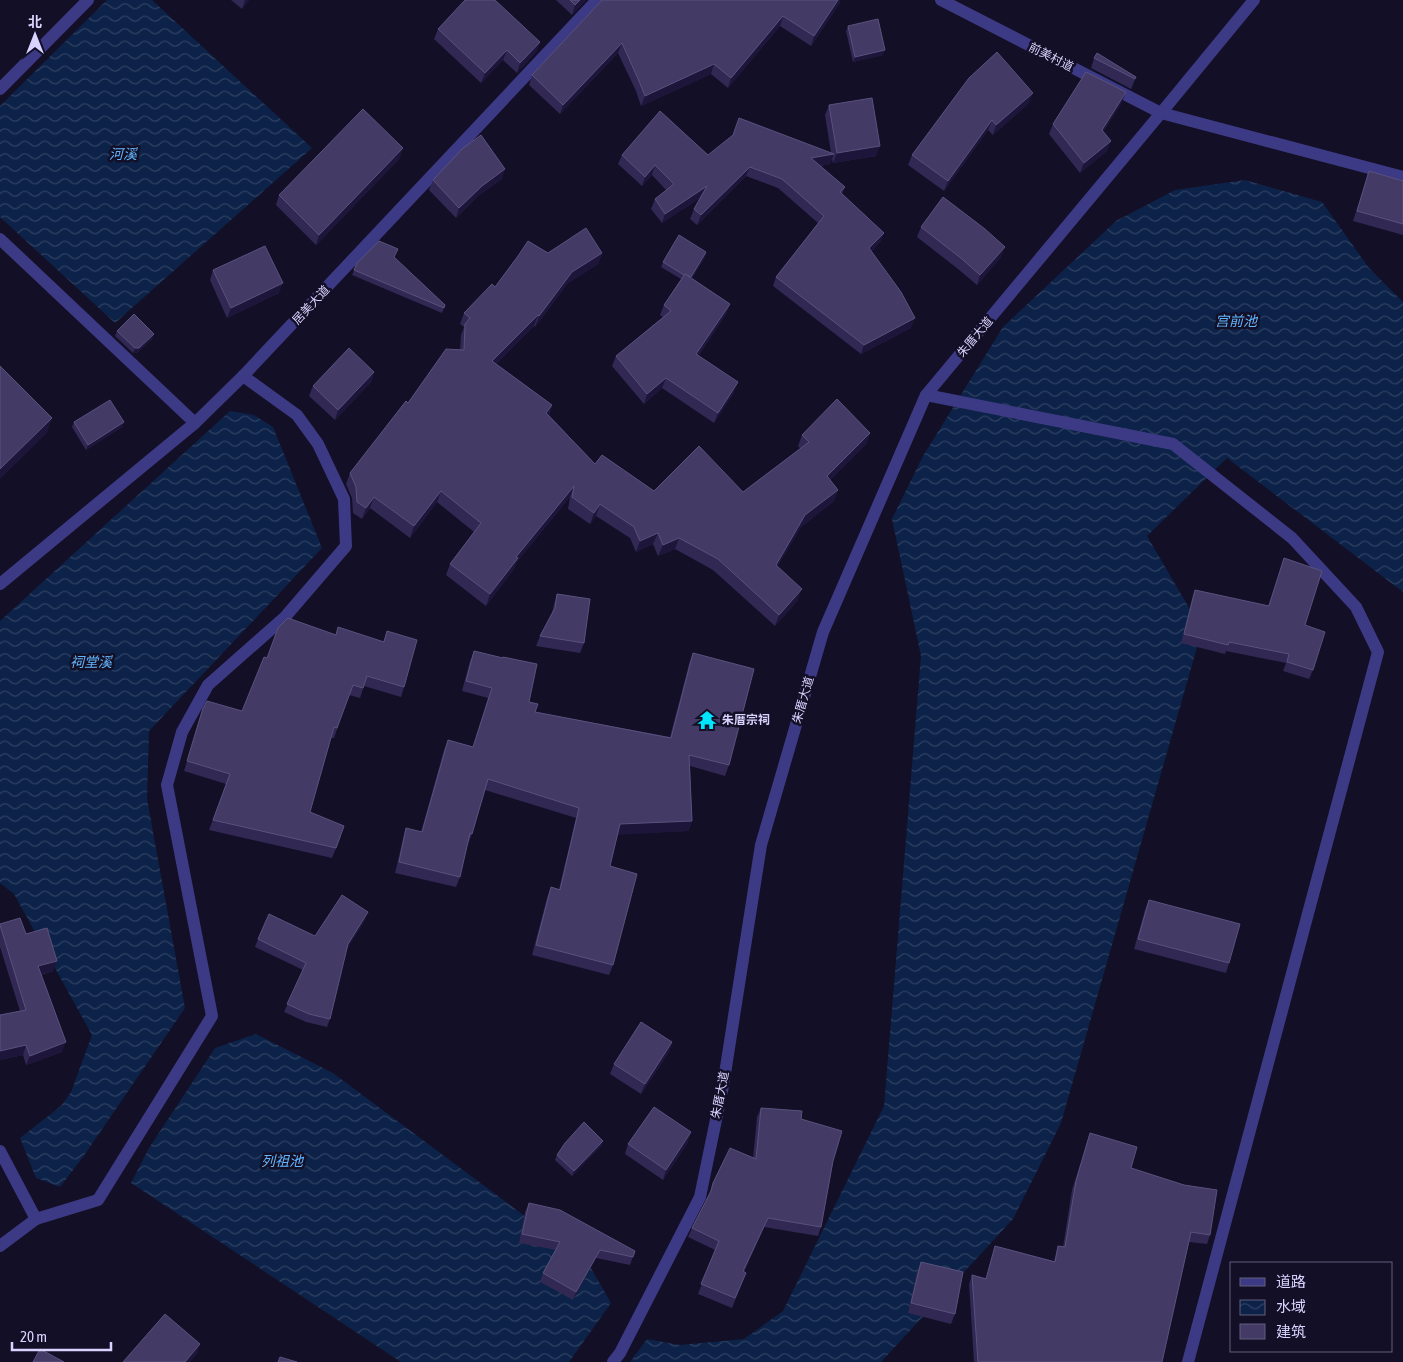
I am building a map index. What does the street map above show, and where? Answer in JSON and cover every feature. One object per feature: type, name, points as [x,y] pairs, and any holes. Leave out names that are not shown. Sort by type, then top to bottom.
[{"type":"street","points":[[0,88],[88,0]]},
{"type":"street","name":"居美大道","points":[[0,584],[195,424],[243,376],[597,0]]},
{"type":"street","name":"前美村道","points":[[941,0],[1161,113],[1403,177]]},
{"type":"street","name":"朱厝大道","points":[[613,1362],[620,1353],[700,1197],[723,1086],[761,845],[823,632],[926,396],[1254,0]]},
{"type":"street","points":[[0,239],[195,424]]},
{"type":"street","points":[[0,1246],[36,1219],[98,1200],[212,1016],[167,785],[182,732],[208,685],[285,617],[346,546],[344,499],[318,444],[297,415],[243,376]]},
{"type":"street","points":[[926,396],[1173,444],[1292,538],[1356,607],[1378,652],[1188,1362]]},
{"type":"street","points":[[0,1151],[36,1219]]},
{"type":"water","name":"河溪","points":[[107,0],[152,0],[312,148],[115,323],[0,217],[0,106]]},
{"type":"water","name":"宫前池","points":[[1245,180],[1322,202],[1369,268],[1403,302],[1403,592],[1227,458],[1147,536],[1202,630],[1061,1123],[1013,1219],[881,1362],[630,1362],[647,1339],[680,1345],[744,1339],[783,1311],[884,1106],[921,656],[892,519],[923,456],[1003,327],[1116,221],[1175,190]]},
{"type":"water","name":"祠堂溪","points":[[230,411],[254,415],[273,427],[322,548],[149,731],[147,799],[185,1008],[83,1157],[60,1187],[36,1178],[20,1138],[61,1106],[71,1092],[92,1035],[14,894],[0,883],[0,621]]},
{"type":"water","name":"列祖池","points":[[256,1034],[333,1073],[588,1263],[611,1303],[569,1362],[401,1362],[131,1183],[149,1148],[215,1048]]},
{"type":"building","points":[[465,0],[495,0],[540,42],[520,63],[507,50],[485,73],[438,29]]},
{"type":"building","points":[[570,0],[580,0],[575,5]]},
{"type":"building","points":[[602,0],[838,0],[814,36],[783,16],[731,78],[714,64],[645,96],[622,43],[563,105],[532,75]]},
{"type":"building","points":[[878,19],[885,50],[855,57],[848,26]]},
{"type":"building","points":[[997,52],[1033,93],[996,125],[992,120],[948,181],[912,155],[969,78]]},
{"type":"building","points":[[1097,53],[1136,77],[1135,79],[1094,58]]},
{"type":"building","points":[[1086,72],[1126,92],[1102,130],[1111,141],[1084,163],[1053,124]]},
{"type":"building","points":[[872,98],[880,146],[837,153],[829,105]]},
{"type":"building","points":[[363,109],[403,148],[319,235],[279,195]]},
{"type":"building","points":[[660,111],[708,155],[733,135],[739,118],[834,154],[811,158],[845,187],[840,192],[884,233],[869,248],[901,292],[915,318],[864,345],[776,277],[824,216],[782,179],[750,167],[701,215],[694,209],[707,186],[665,214],[655,199],[674,184],[655,165],[645,177],[622,155]]},
{"type":"building","points":[[481,135],[505,169],[482,186],[459,208],[433,180],[462,149]]},
{"type":"building","points":[[1369,171],[1403,181],[1403,224],[1357,211]]},
{"type":"building","points":[[943,197],[1005,247],[980,275],[921,227]]},
{"type":"building","points":[[586,228],[602,253],[572,272],[539,316],[492,361],[552,405],[546,413],[595,464],[602,455],[654,491],[699,446],[743,492],[809,442],[802,435],[837,399],[870,433],[827,476],[838,490],[805,515],[776,565],[802,589],[779,615],[718,559],[679,538],[663,545],[658,533],[640,541],[634,527],[600,504],[594,513],[572,497],[574,486],[516,557],[518,558],[490,594],[450,564],[481,523],[441,491],[414,526],[374,497],[366,508],[357,502],[356,487],[350,473],[406,401],[408,403],[446,349],[464,350],[465,324],[470,318],[464,313],[492,284],[495,287],[528,241],[548,253]]},
{"type":"building","points":[[679,235],[706,252],[691,277],[684,275],[663,262]]},
{"type":"building","points":[[379,241],[398,249],[394,257],[445,305],[444,308],[354,270],[357,263]]},
{"type":"building","points":[[265,246],[283,283],[231,308],[213,270]]},
{"type":"building","points":[[685,274],[730,304],[696,354],[738,382],[718,413],[666,378],[647,394],[616,356],[671,311],[664,305]]},
{"type":"building","points":[[134,314],[154,334],[139,348],[135,348],[117,331]]},
{"type":"building","points":[[349,348],[374,372],[338,410],[313,386]]},
{"type":"building","points":[[0,366],[52,418],[0,469]]},
{"type":"building","points":[[110,400],[124,422],[88,445],[74,422]]},
{"type":"building","points":[[1284,558],[1322,571],[1305,625],[1325,632],[1313,670],[1287,662],[1289,654],[1229,642],[1228,645],[1184,634],[1195,590],[1269,606]]},
{"type":"building","points":[[557,594],[590,599],[584,643],[540,636],[555,608]]},
{"type":"building","points":[[288,618],[336,635],[338,627],[384,642],[387,631],[417,640],[404,687],[367,676],[363,688],[353,685],[337,728],[334,727],[310,812],[344,826],[336,848],[213,820],[230,774],[187,761],[203,708],[207,701],[242,711],[264,657],[267,658],[278,628]]},
{"type":"building","points":[[474,651],[537,664],[529,702],[538,704],[535,712],[671,738],[693,653],[754,669],[729,765],[689,755],[692,821],[620,824],[610,866],[637,874],[613,965],[536,945],[551,887],[560,890],[579,808],[488,779],[472,834],[470,833],[460,877],[399,862],[406,828],[422,832],[448,740],[473,747],[492,688],[466,681]]},
{"type":"building","points":[[342,895],[368,912],[348,944],[330,1019],[309,1014],[287,1004],[306,963],[258,939],[269,914],[315,936]]},
{"type":"building","points":[[1149,900],[1240,924],[1229,963],[1138,939]]},
{"type":"building","points":[[20,918],[26,934],[47,928],[57,961],[38,966],[66,1042],[30,1056],[26,1045],[0,1051],[0,1015],[26,1010],[0,925]]},
{"type":"building","points":[[641,1022],[672,1042],[645,1084],[614,1064]]},
{"type":"building","points":[[654,1107],[691,1132],[666,1170],[628,1144]]},
{"type":"building","points":[[761,1108],[802,1111],[801,1119],[842,1131],[833,1161],[821,1227],[768,1218],[743,1271],[746,1273],[735,1298],[701,1284],[719,1241],[692,1228],[730,1148],[756,1159]]},
{"type":"building","points":[[584,1122],[603,1141],[574,1171],[557,1155]]},
{"type":"building","points":[[1090,1133],[1137,1147],[1131,1168],[1184,1185],[1217,1190],[1210,1235],[1191,1232],[1162,1362],[978,1362],[972,1275],[986,1279],[995,1246],[1055,1262],[1058,1246],[1065,1247],[1076,1181]]},
{"type":"building","points":[[529,1203],[560,1210],[635,1251],[633,1257],[600,1250],[576,1292],[543,1273],[560,1242],[522,1234]]},
{"type":"building","points":[[921,1262],[963,1272],[955,1314],[911,1303]]},
{"type":"building","points":[[165,1314],[200,1344],[185,1362],[123,1362]]},
{"type":"building","points":[[40,1349],[64,1362],[33,1362]]},
{"type":"building","points":[[280,1357],[297,1362],[278,1362]]},
{"type":"place","name":"朱厝宗祠","points":[[707,720]]}]
